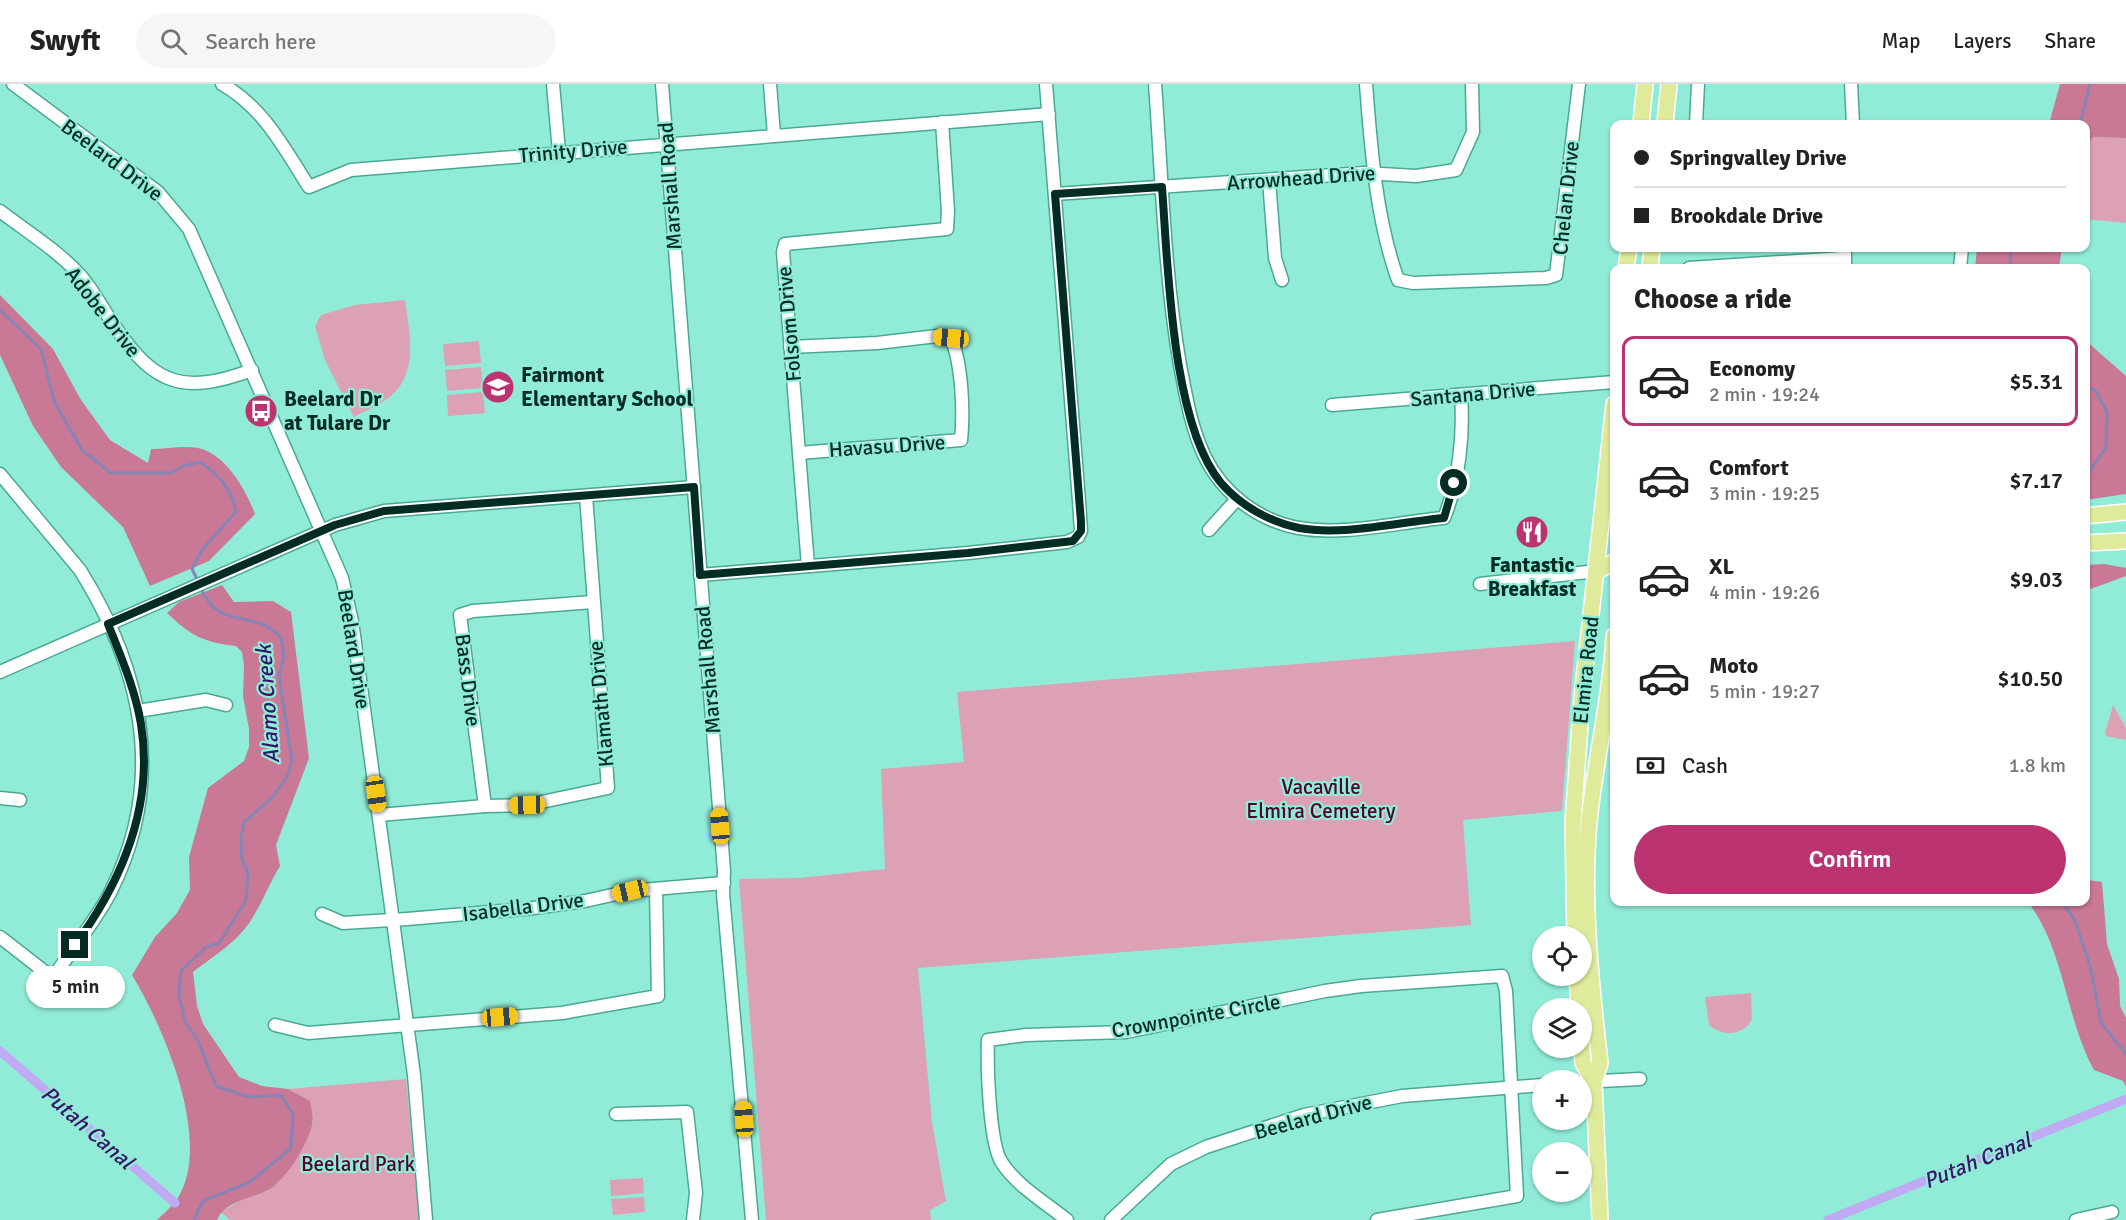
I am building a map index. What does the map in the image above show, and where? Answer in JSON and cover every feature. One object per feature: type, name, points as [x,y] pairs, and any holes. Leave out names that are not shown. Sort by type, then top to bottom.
[{"type":"main road","points":[[1641,120],[1645,84]]},
{"type":"main road","points":[[1665,120],[1669,84]]},
{"type":"main road","name":"Elmira Road","points":[[1575,926],[1573,823],[1582,697],[1610,443]]},
{"type":"main road","points":[[2090,516],[2126,512]]},
{"type":"main road","points":[[2090,543],[2126,541]]},
{"type":"main road","points":[[1597,571],[1610,564]]},
{"type":"main road","points":[[1597,571],[1610,571]]},
{"type":"main road","name":"Elmira Road","points":[[1592,1076],[1600,1063],[1589,935],[1589,824],[1600,734],[1610,679]]},
{"type":"main road","name":"Elmira Road","points":[[1592,1128],[1600,1220]]},
{"type":"street","name":"Beelard Drive","points":[[13,84],[158,192],[176,211],[202,253],[342,578],[350,605],[407,1025],[426,1220]]},
{"type":"street","name":"Trinity Drive","points":[[222,84],[254,106],[273,129],[309,187],[351,170],[1049,114]]},
{"type":"street","points":[[553,84],[559,152]]},
{"type":"street","name":"Marshall Road","points":[[662,84],[752,1220]]},
{"type":"street","points":[[770,84],[774,135]]},
{"type":"street","points":[[700,575],[979,552],[1067,542],[1078,537],[1081,531],[1079,501],[1047,84]]},
{"type":"street","points":[[1155,84],[1171,310],[1193,425],[1205,457],[1221,482],[1237,499],[1244,506],[1278,522],[1299,528],[1333,530],[1444,518],[1451,500],[1460,448],[1461,395]]},
{"type":"street","points":[[1366,84],[1375,172]]},
{"type":"street","name":"Arrowhead Drive","points":[[1055,194],[1375,172],[1416,176],[1456,170],[1473,132],[1472,84]]},
{"type":"street","name":"Chelan Drive","points":[[1375,172],[1390,258],[1398,280],[1413,283],[1546,278],[1556,274],[1580,84]]},
{"type":"street","points":[[1696,120],[1698,84]]},
{"type":"street","points":[[1851,84],[1853,120]]},
{"type":"street","name":"Folsom Drive","points":[[808,566],[783,252],[785,244],[947,229],[942,122]]},
{"type":"street","points":[[1269,180],[1275,258],[1282,280]]},
{"type":"street","name":"Adobe Drive","points":[[0,211],[80,274],[128,348],[150,370],[183,383],[204,384],[221,382],[252,370]]},
{"type":"street","points":[[1772,264],[1845,258]]},
{"type":"street","name":"Havasu Drive","points":[[790,347],[877,343],[937,336],[951,338],[956,349],[962,422],[961,440],[800,453]]},
{"type":"street","name":"Santana Drive","points":[[1332,405],[1610,382]]},
{"type":"street","points":[[0,474],[80,570],[108,624],[129,675],[138,711],[143,762],[136,824],[127,856],[99,913],[55,975],[45,972],[0,938]]},
{"type":"street","points":[[0,672],[322,531],[384,511],[694,487]]},
{"type":"street","name":"Klamath Drive","points":[[379,815],[485,806],[527,805],[608,788],[586,496]]},
{"type":"street","points":[[1209,530],[1237,499]]},
{"type":"street","points":[[1480,584],[1597,571]]},
{"type":"street","name":"Bass Drive","points":[[485,806],[460,615],[473,611],[593,602]]},
{"type":"street","points":[[138,711],[206,700],[226,705]]},
{"type":"street","points":[[0,798],[20,800]]},
{"type":"street","name":"Isabella Drive","points":[[322,914],[343,923],[393,920],[526,909],[656,889],[724,883]]},
{"type":"street","points":[[275,1025],[308,1033],[562,1012],[657,996],[660,985],[656,889]]},
{"type":"street","name":"Crownpointe Circle","points":[[1067,1220],[1018,1181],[1001,1162],[995,1145],[988,1040],[1026,1035],[1126,1032],[1326,991],[1361,986],[1502,976],[1506,991],[1513,1088]]},
{"type":"street","points":[[1592,1082],[1640,1079]]},
{"type":"street","name":"Beelard Drive","points":[[1111,1220],[1171,1164],[1206,1147],[1304,1115],[1370,1101],[1532,1086]]},
{"type":"street","points":[[1377,1220],[1517,1196],[1513,1088]]},
{"type":"street","points":[[616,1114],[687,1112],[696,1193],[693,1220]]},
{"type":"street","points":[[2076,1220],[2112,1212]]},
{"type":"green space","points":[[2093,137],[2126,138],[2126,223],[2090,219],[2090,141]]},
{"type":"green space","points":[[405,300],[410,348],[407,372],[402,383],[386,400],[354,417],[325,360],[315,326],[321,315],[355,305]]},
{"type":"green space","points":[[479,341],[481,363],[445,366],[443,344]]},
{"type":"green space","points":[[481,367],[483,388],[447,391],[445,370]]},
{"type":"green space","points":[[483,392],[485,413],[448,416],[447,395]]},
{"type":"green space","name":"Vacaville Elmira Cemetery","points":[[1575,641],[1562,811],[1463,820],[1471,925],[918,968],[932,1122],[946,1201],[930,1210],[931,1220],[766,1220],[739,879],[799,878],[885,869],[881,769],[964,762],[957,692]]},
{"type":"green space","points":[[2113,705],[2126,728],[2126,740],[2106,736]]},
{"type":"green space","points":[[1751,993],[1752,1019],[1744,1029],[1726,1033],[1709,1025],[1705,997]]},
{"type":"green space","name":"Beelard Park","points":[[406,1079],[419,1220],[230,1220],[221,1212],[241,1200],[267,1191],[313,1123],[310,1102],[288,1089]]},
{"type":"green space","points":[[643,1178],[644,1193],[611,1196],[610,1180]]},
{"type":"green space","points":[[644,1197],[645,1212],[613,1215],[611,1199]]},
{"type":"shaded area","points":[[2060,84],[2126,84],[2126,138],[2093,137],[2090,141],[2090,120],[2050,120]]},
{"type":"shaded area","points":[[1977,252],[2061,252],[2060,264],[1975,264]]},
{"type":"shaded area","points":[[0,295],[53,349],[81,400],[110,440],[148,463],[151,449],[198,448],[217,457],[234,474],[255,514],[209,561],[150,586],[123,527],[61,467],[33,426],[0,355]]},
{"type":"shaded area","points":[[2090,344],[2126,376],[2126,494],[2090,499]]},
{"type":"shaded area","points":[[2104,564],[2126,568],[2126,576],[2090,589],[2090,565]]},
{"type":"shaded area","points":[[222,585],[234,602],[273,601],[291,612],[309,758],[276,845],[280,866],[247,926],[226,947],[193,972],[197,1006],[203,1024],[239,1077],[262,1086],[288,1089],[310,1101],[313,1122],[294,1163],[272,1188],[231,1205],[217,1220],[157,1220],[179,1196],[188,1172],[190,1145],[187,1114],[180,1083],[169,1052],[132,975],[155,937],[177,913],[190,890],[189,857],[208,788],[244,761],[249,747],[249,729],[243,696],[242,652],[236,646],[198,637],[167,613],[179,602]]},
{"type":"shaded area","points":[[2090,880],[2102,882],[2107,944],[2119,979],[2120,1006],[2126,1018],[2126,1087],[2123,1081],[2094,1070],[2084,1050],[2050,941],[2031,906],[2090,906]]},
{"type":"waterway","points":[[2081,120],[2090,84]]},
{"type":"waterway","points":[[2010,264],[2011,252]]},
{"type":"waterway","name":"Alamo Creek","points":[[0,310],[41,349],[54,401],[82,450],[111,473],[171,473],[183,466],[200,462],[224,483],[236,512],[201,551],[192,569],[198,581]]},
{"type":"waterway","points":[[2090,389],[2095,390],[2107,412],[2106,448],[2090,471]]},
{"type":"waterway","name":"Alamo Creek","points":[[194,1220],[203,1201],[250,1182],[291,1148],[293,1114],[281,1095],[249,1097],[216,1086],[198,1041],[185,1022],[179,995],[181,971],[206,947],[219,943],[246,901],[248,872],[242,860],[241,839],[244,822],[273,797],[287,777],[292,760],[279,676],[284,657],[281,637],[265,625],[219,611],[212,606],[200,587]]},
{"type":"waterway","points":[[2065,906],[2075,920],[2091,969],[2101,1023],[2126,1054]]},
{"type":"waterway","name":"Putah Canal","points":[[0,1051],[175,1203]]},
{"type":"waterway","name":"Putah Canal","points":[[1828,1220],[2126,1099]]},
{"type":"place","name":"Fairmont Elementary School","points":[[498,387]]},
{"type":"place","name":"Beelard Dr at Tulare Dr","points":[[261,411]]},
{"type":"place","name":"Fantastic Breakfast","points":[[1532,532]]},
{"type":"route","points":[[75,945],[99,913],[127,856],[142,790],[141,724],[129,675],[108,624],[335,525],[384,511],[694,487],[700,575],[968,553],[1073,541],[1081,531],[1081,522],[1055,194],[1162,187],[1171,310],[1193,425],[1205,457],[1221,482],[1244,506],[1278,522],[1299,528],[1326,530],[1444,518],[1454,483]]}]
